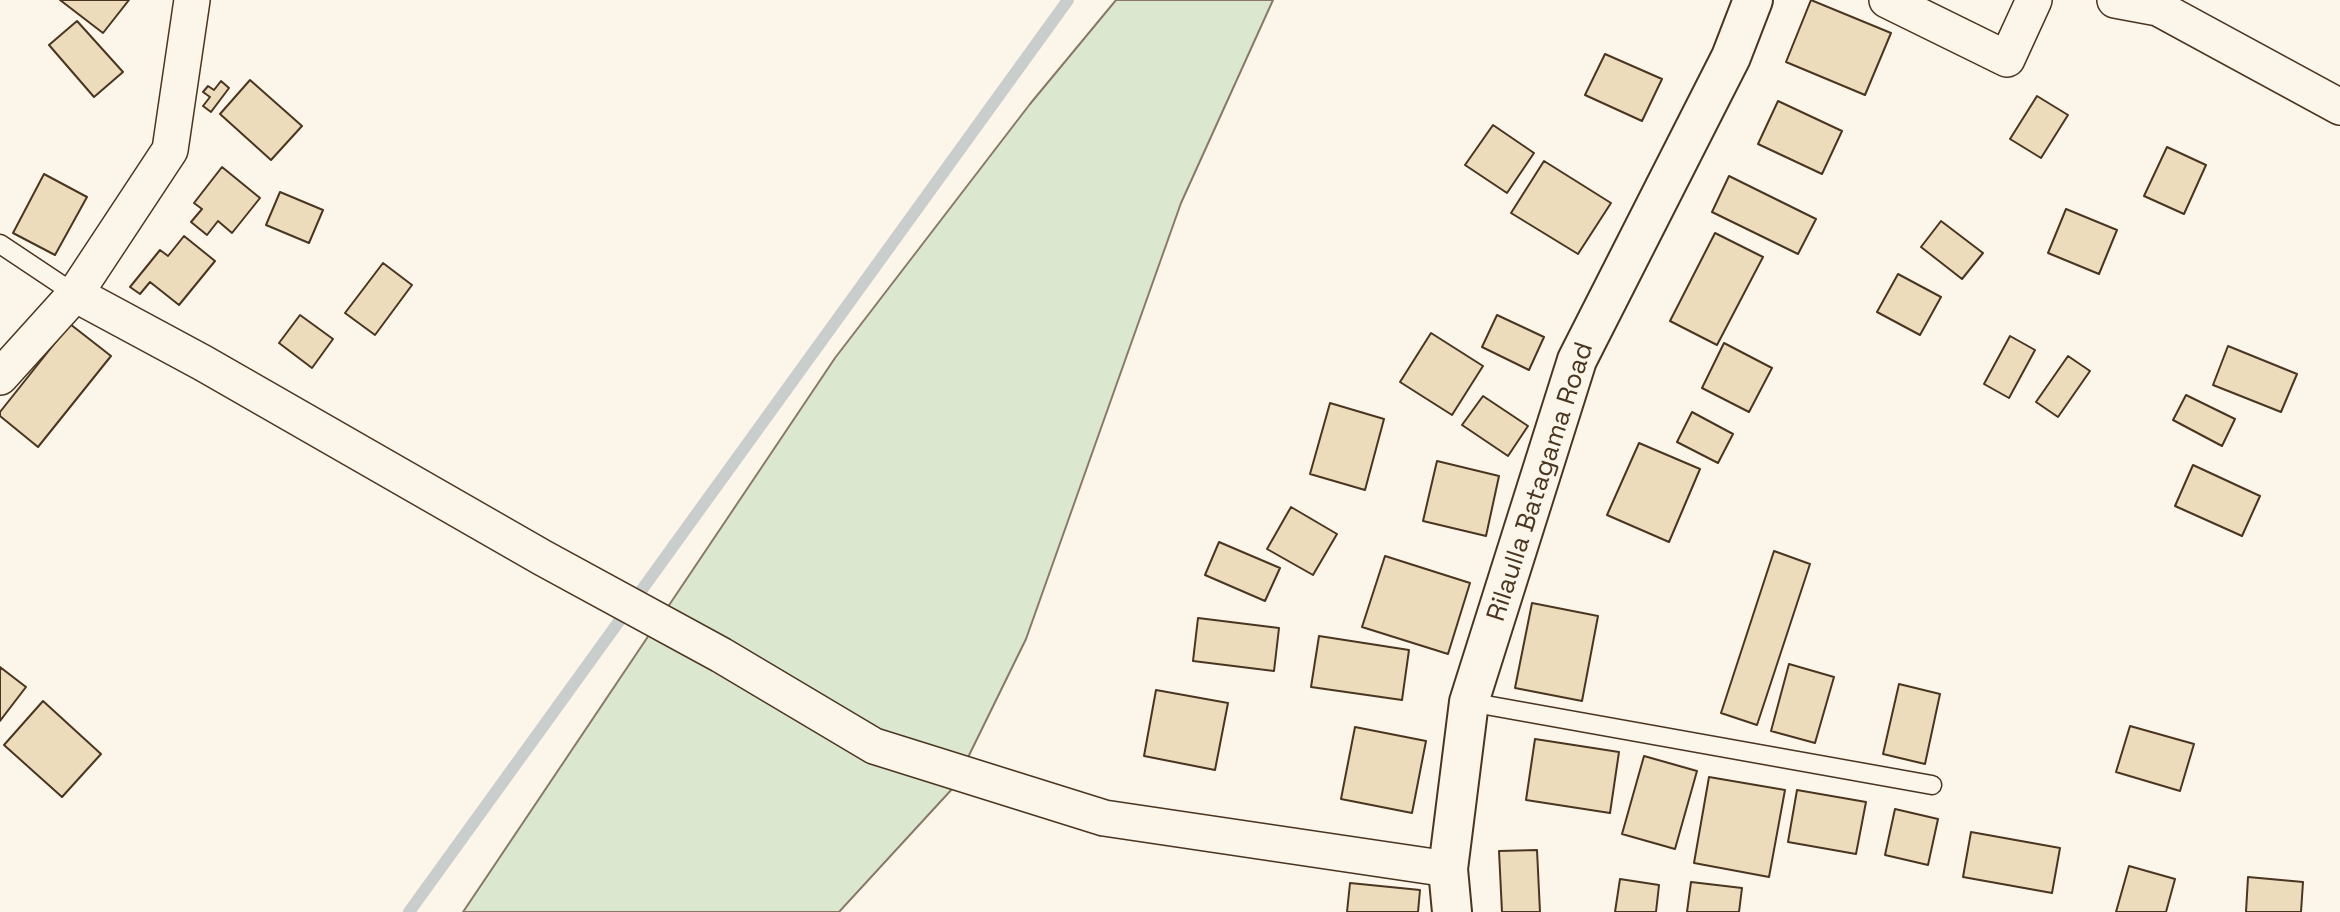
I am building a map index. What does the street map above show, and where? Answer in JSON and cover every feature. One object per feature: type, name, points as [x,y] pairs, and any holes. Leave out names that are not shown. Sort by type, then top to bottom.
[{"type":"street","points":[[0,377],[75,294],[170,150],[191,0]]},
{"type":"street","name":"Rilaulla Batagama Road","points":[[1452,912],[1448,869],[1469,702],[1577,360],[1731,57],[1753,0]]},
{"type":"street","points":[[1887,0],[2007,59],[2035,0]]},
{"type":"street","points":[[2115,0],[2161,4],[2340,107]]},
{"type":"street","points":[[75,294],[203,363],[543,558],[721,655],[874,746],[1104,818],[1448,869]]},
{"type":"lane","points":[[0,244],[75,294]]},
{"type":"lane","points":[[1469,702],[1932,785]]},
{"type":"green space","points":[[1116,0],[1273,0],[1181,203],[1026,639],[953,788],[839,912],[463,912],[835,358],[1030,104]]},
{"type":"building","points":[[60,0],[129,0],[103,33]]},
{"type":"building","points":[[1811,0],[1891,33],[1865,95],[1786,62]]},
{"type":"building","points":[[77,21],[123,72],[94,97],[49,45]]},
{"type":"building","points":[[1605,54],[1662,79],[1642,121],[1585,95]]},
{"type":"building","points":[[250,80],[302,126],[271,160],[220,114]]},
{"type":"building","points":[[221,81],[229,88],[211,112],[203,106],[210,97],[203,92],[208,86],[214,90]]},
{"type":"building","points":[[2037,96],[2068,115],[2041,158],[2010,139]]},
{"type":"building","points":[[1778,101],[1842,131],[1822,174],[1758,144]]},
{"type":"building","points":[[1493,125],[1534,153],[1507,193],[1465,165]]},
{"type":"building","points":[[2167,147],[2206,165],[2184,214],[2144,196]]},
{"type":"building","points":[[1544,161],[1611,203],[1578,254],[1511,213]]},
{"type":"building","points":[[222,167],[260,198],[232,233],[218,221],[207,235],[191,222],[202,209],[194,203]]},
{"type":"building","points":[[44,174],[87,197],[55,255],[13,233]]},
{"type":"building","points":[[1729,176],[1816,219],[1798,254],[1712,212]]},
{"type":"building","points":[[280,192],[323,210],[309,243],[266,225]]},
{"type":"building","points":[[2066,209],[2117,230],[2099,274],[2048,253]]},
{"type":"building","points":[[1941,221],[1983,253],[1962,279],[1921,247]]},
{"type":"building","points":[[1715,233],[1763,257],[1717,345],[1670,321]]},
{"type":"building","points":[[184,236],[215,261],[179,305],[150,282],[140,294],[130,287],[160,250],[168,256]]},
{"type":"building","points":[[383,263],[412,285],[375,335],[345,313]]},
{"type":"building","points":[[1898,274],[1941,297],[1920,335],[1877,312]]},
{"type":"building","points":[[300,315],[333,339],[312,368],[279,343]]},
{"type":"building","points":[[1497,315],[1544,337],[1529,370],[1482,347]]},
{"type":"building","points":[[70,324],[111,356],[38,447],[0,416],[0,412]]},
{"type":"building","points":[[1431,333],[1483,366],[1452,415],[1400,382]]},
{"type":"building","points":[[2010,336],[2035,350],[2009,398],[1984,384]]},
{"type":"building","points":[[1724,343],[1772,368],[1749,412],[1702,388]]},
{"type":"building","points":[[2228,346],[2297,374],[2281,412],[2213,385]]},
{"type":"building","points":[[2068,356],[2090,371],[2058,417],[2036,402]]},
{"type":"building","points":[[2186,395],[2235,419],[2222,446],[2173,420]]},
{"type":"building","points":[[1483,396],[1528,426],[1508,456],[1462,425]]},
{"type":"building","points":[[1330,403],[1384,419],[1365,490],[1310,474]]},
{"type":"building","points":[[1692,412],[1733,434],[1718,463],[1677,442]]},
{"type":"building","points":[[1639,443],[1700,469],[1669,542],[1607,515]]},
{"type":"building","points":[[1437,461],[1499,476],[1486,536],[1423,521]]},
{"type":"building","points":[[2193,465],[2260,496],[2242,536],[2175,506]]},
{"type":"building","points":[[1291,507],[1337,534],[1313,575],[1267,549]]},
{"type":"building","points":[[1219,542],[1280,568],[1265,601],[1205,575]]},
{"type":"building","points":[[1774,551],[1810,564],[1757,725],[1721,713]]},
{"type":"building","points":[[1385,556],[1470,583],[1448,654],[1362,627]]},
{"type":"building","points":[[1532,603],[1598,616],[1582,701],[1515,688]]},
{"type":"building","points":[[1198,618],[1279,628],[1274,671],[1193,661]]},
{"type":"building","points":[[1319,636],[1409,650],[1402,700],[1311,687]]},
{"type":"building","points":[[1789,664],[1834,677],[1815,743],[1771,731]]},
{"type":"building","points":[[0,667],[26,687],[0,721]]},
{"type":"building","points":[[1899,684],[1940,694],[1925,764],[1883,754]]},
{"type":"building","points":[[1156,690],[1228,703],[1215,770],[1144,756]]},
{"type":"building","points":[[43,701],[101,754],[62,797],[4,745]]},
{"type":"building","points":[[2130,726],[2194,744],[2180,791],[2116,772]]},
{"type":"building","points":[[1355,727],[1426,741],[1412,813],[1341,799]]},
{"type":"building","points":[[1535,739],[1619,752],[1610,813],[1526,800]]},
{"type":"building","points":[[1644,756],[1697,771],[1675,849],[1622,834]]},
{"type":"building","points":[[1709,777],[1785,790],[1769,877],[1694,863]]},
{"type":"building","points":[[1797,790],[1866,802],[1856,854],[1788,842]]},
{"type":"building","points":[[1895,809],[1938,819],[1928,865],[1885,855]]},
{"type":"building","points":[[1971,832],[2060,848],[2052,893],[1963,877]]},
{"type":"building","points":[[1537,850],[1540,912],[1502,912],[1499,851]]},
{"type":"building","points":[[2129,866],[2175,879],[2166,912],[2116,912]]},
{"type":"building","points":[[2248,877],[2303,882],[2301,912],[2246,912]]},
{"type":"building","points":[[1620,879],[1659,885],[1656,912],[1615,912]]},
{"type":"building","points":[[1691,882],[1742,888],[1739,912],[1687,912]]},
{"type":"building","points":[[1350,883],[1420,890],[1418,912],[1347,912]]},
{"type":"waterway","points":[[409,912],[1068,0]]}]
